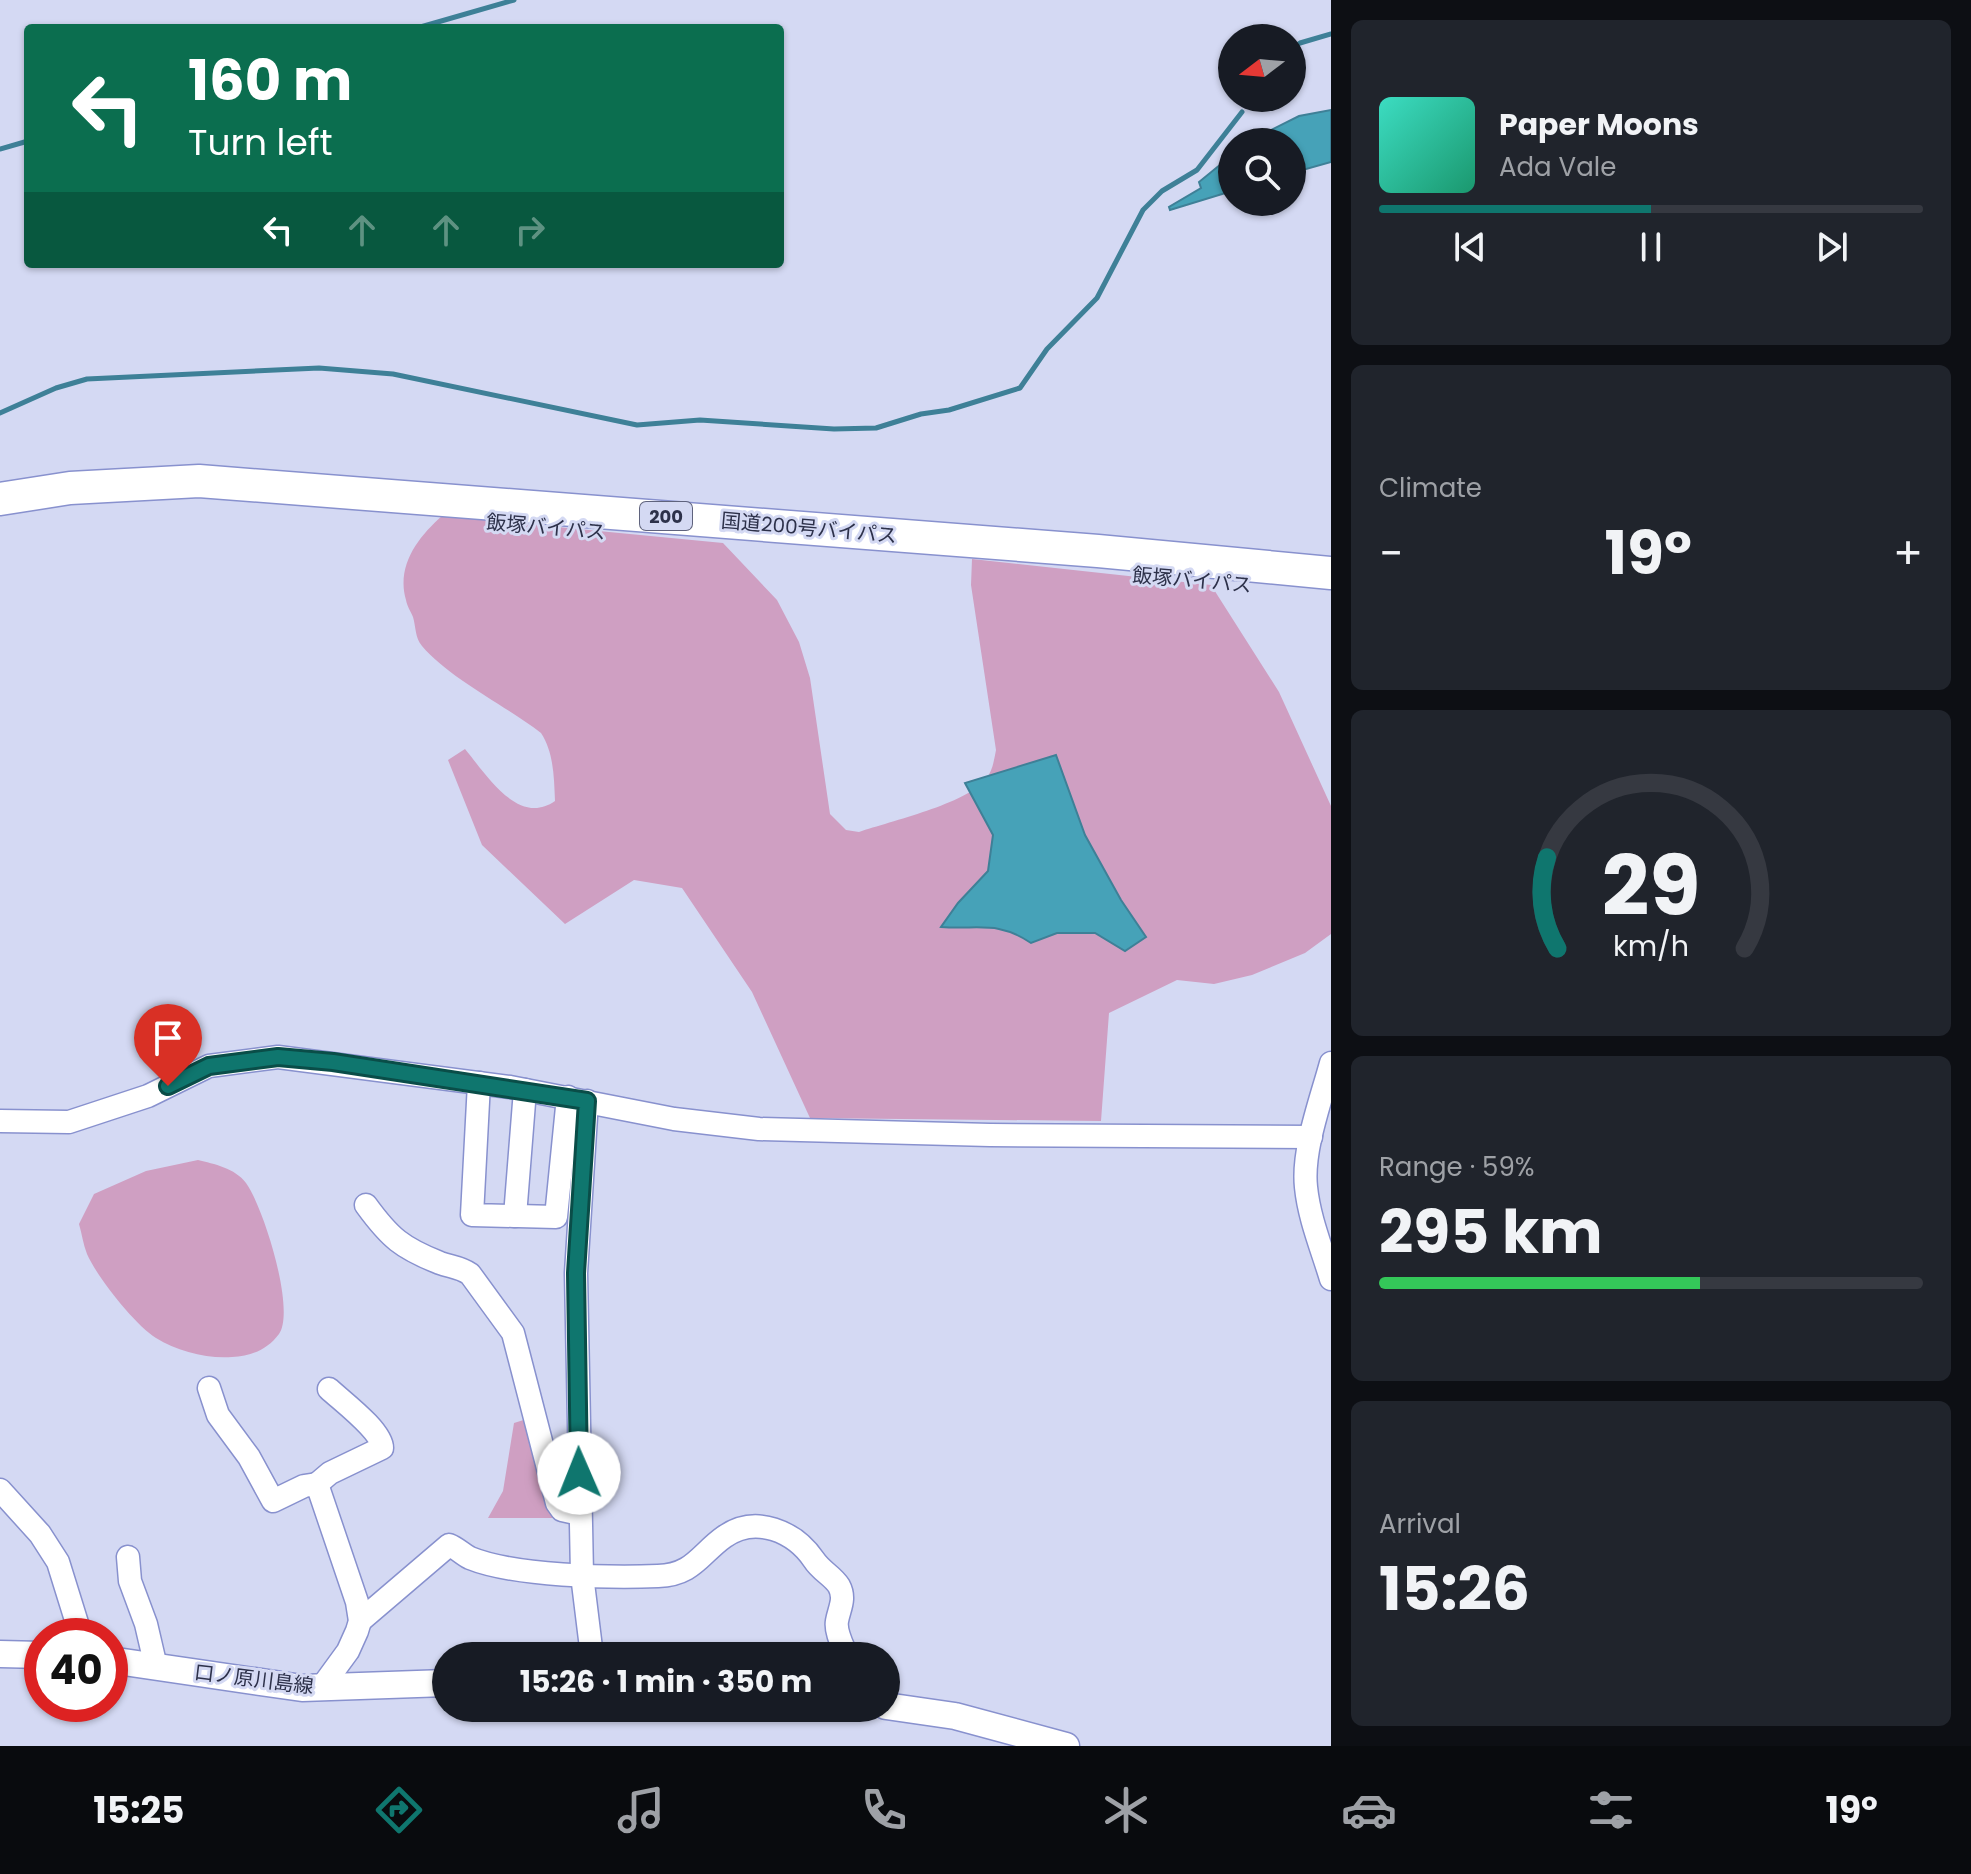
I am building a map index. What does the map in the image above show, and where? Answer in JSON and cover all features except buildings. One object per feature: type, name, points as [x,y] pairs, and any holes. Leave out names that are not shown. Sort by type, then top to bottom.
[{"type":"highway","name":"国道200号バイパス","points":[[0,499],[70,488],[199,481],[1331,573]]},
{"type":"highway","name":"飯塚バイパス","points":[[0,519],[109,505],[196,502],[276,505],[1331,592]]},
{"type":"main road","points":[[0,1654],[24,1655]]},
{"type":"main road","name":"口ノ原川島線","points":[[128,1663],[302,1688],[432,1684]]},
{"type":"main road","points":[[900,1708],[955,1716],[1066,1746]]},
{"type":"street","points":[[0,1121],[69,1122],[148,1096],[209,1066],[278,1057],[479,1083],[674,1119],[759,1129],[990,1135],[1311,1137]]},
{"type":"street","points":[[1331,1063],[1311,1137],[1306,1174],[1306,1188],[1331,1279]]},
{"type":"street","points":[[479,1083],[472,1215],[556,1217],[578,1099]]},
{"type":"street","points":[[515,1216],[525,1090]]},
{"type":"street","points":[[578,1099],[576,1273],[580,1514],[582,1575],[590,1642]]},
{"type":"street","points":[[366,1205],[399,1244],[444,1264],[461,1267],[470,1274],[513,1333],[557,1503],[562,1510],[580,1514]]},
{"type":"street","points":[[209,1388],[218,1415],[249,1457],[273,1501],[304,1486],[317,1484],[330,1473],[382,1448],[382,1442],[375,1432],[329,1389]]},
{"type":"street","points":[[317,1484],[357,1602],[360,1621]]},
{"type":"street","points":[[0,1491],[40,1534],[58,1562],[75,1618]]},
{"type":"street","points":[[321,1688],[348,1651],[360,1621],[449,1545],[468,1557],[513,1568],[582,1575],[661,1576],[679,1572],[699,1562],[738,1529],[768,1527],[800,1542],[841,1589],[843,1598],[836,1623],[842,1642]]},
{"type":"street","points":[[128,1557],[130,1581],[146,1624],[156,1667]]},
{"type":"shaded area","points":[[442,516],[723,543],[777,600],[799,642],[810,678],[830,814],[846,830],[859,832],[927,811],[962,796],[986,779],[993,765],[996,750],[971,585],[972,559],[1211,585],[1279,692],[1331,806],[1331,934],[1305,953],[1252,975],[1214,984],[1177,980],[1109,1013],[1101,1121],[810,1118],[752,992],[682,888],[634,880],[565,924],[482,845],[448,760],[465,749],[504,794],[528,807],[541,807],[555,801],[552,766],[549,749],[541,733],[447,669],[418,640],[406,600],[404,575],[417,543]]},
{"type":"shaded area","points":[[198,1160],[230,1170],[246,1183],[261,1213],[281,1282],[283,1322],[279,1334],[258,1351],[246,1355],[222,1357],[192,1353],[173,1347],[147,1332],[92,1264],[79,1224],[94,1194],[146,1171]]},
{"type":"shaded area","points":[[530,1418],[556,1518],[488,1518],[503,1491],[514,1423]]},
{"type":"water","points":[[1331,110],[1331,162],[1306,169],[1306,128],[1275,128],[1299,116]]},
{"type":"water","points":[[1218,166],[1218,195],[1170,210],[1169,207],[1201,188],[1199,182]]},
{"type":"water","points":[[1056,755],[1085,835],[1121,900],[1146,937],[1125,951],[1095,933],[1057,933],[1031,943],[997,929],[941,927],[958,903],[988,871],[993,835],[965,783]]},
{"type":"waterway","points":[[431,24],[514,0]]},
{"type":"waterway","points":[[1306,41],[1331,34]]},
{"type":"waterway","points":[[0,413],[56,388],[87,379],[319,368],[393,374],[637,425],[700,420],[834,429],[876,428],[1020,388],[1047,349],[1097,298],[1143,210],[1162,191],[1197,170],[1242,112]]},
{"type":"waterway","points":[[0,149],[24,142]]},
{"type":"route","points":[[168,1086],[209,1066],[278,1057],[510,1087],[587,1101],[576,1273],[579,1473]]}]
